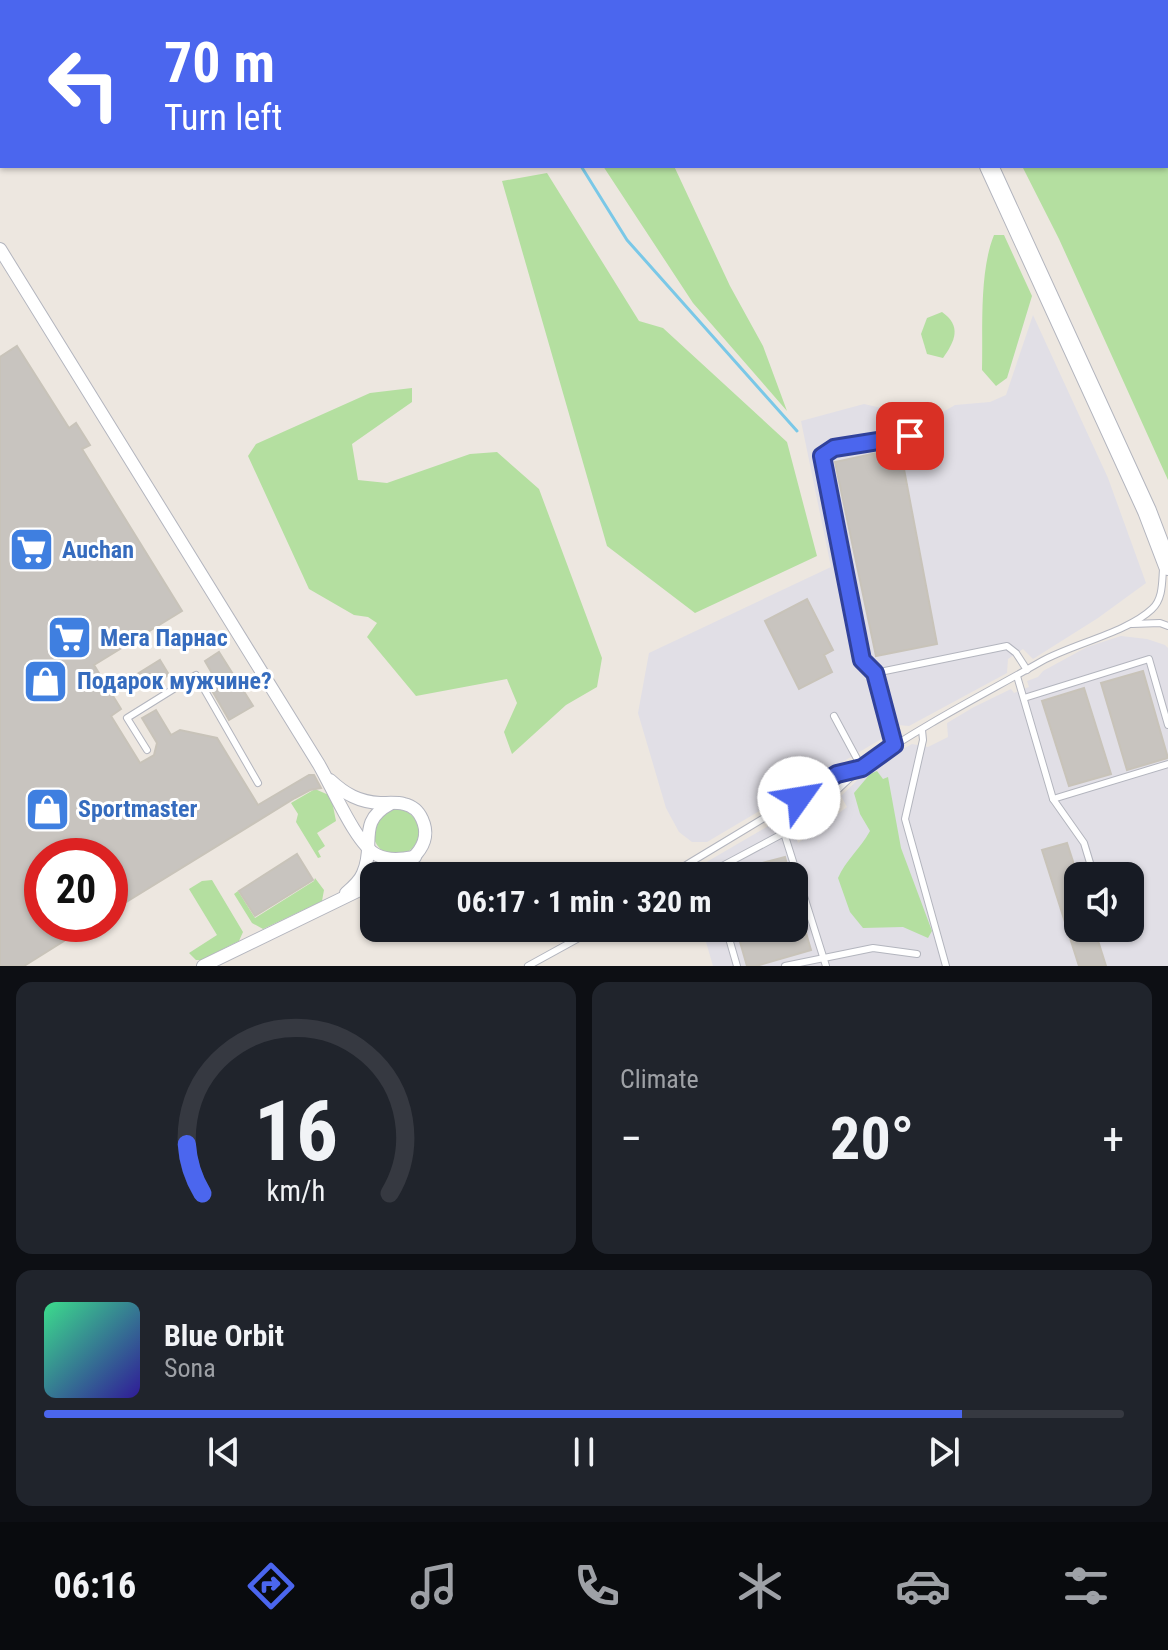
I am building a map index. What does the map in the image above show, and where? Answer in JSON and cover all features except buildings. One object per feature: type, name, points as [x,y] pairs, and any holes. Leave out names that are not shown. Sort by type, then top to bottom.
[{"type":"main road","points":[[200,0],[217,0]]},
{"type":"main road","points":[[990,168],[1147,511],[1166,560]]},
{"type":"street","points":[[0,249],[328,778],[332,791],[368,849],[390,860],[415,857]]},
{"type":"street","points":[[328,778],[348,795],[361,800],[404,803],[415,808],[422,817],[424,840],[415,857],[408,862]]},
{"type":"street","points":[[338,900],[362,876],[374,815],[393,803]]},
{"type":"street","points":[[203,966],[360,890]]},
{"type":"lane","points":[[894,745],[875,673],[862,660],[822,456],[834,448],[910,436]]},
{"type":"lane","points":[[730,862],[811,816],[862,768],[894,745],[1046,659],[1129,624],[1153,608],[1161,594],[1166,560]]},
{"type":"lane","points":[[1129,624],[1160,623],[1168,626]]},
{"type":"lane","points":[[875,673],[1007,646],[1016,653],[1027,670]]},
{"type":"lane","points":[[1024,698],[1149,659],[1168,725]]},
{"type":"lane","points":[[147,750],[127,718],[196,675],[258,783]]},
{"type":"lane","points":[[1017,676],[1053,799],[1084,843],[1090,862]]},
{"type":"lane","points":[[834,716],[862,768]]},
{"type":"lane","points":[[922,730],[923,740],[905,819],[946,966]]},
{"type":"lane","points":[[1053,799],[1168,764]]},
{"type":"lane","points":[[691,862],[837,774],[862,768]]},
{"type":"lane","points":[[784,833],[826,966]]},
{"type":"lane","points":[[528,966],[572,942]]},
{"type":"lane","points":[[730,942],[737,966]]},
{"type":"lane","points":[[785,966],[873,948],[917,954]]},
{"type":"shaded area","points":[[1033,315],[1108,478],[1146,583],[1033,659],[1023,649],[1008,659],[1007,673],[909,726],[898,725],[884,732],[883,738],[707,842],[692,842],[679,832],[666,808],[638,713],[649,653],[831,567],[801,421],[864,404],[931,419],[955,405],[990,402],[1006,395]]},
{"type":"shaded area","points":[[1121,636],[1147,639],[1168,648],[1168,966],[713,966],[706,942],[808,942],[808,862],[707,862],[789,814],[798,843],[847,807],[841,796],[871,767],[912,744],[928,747],[948,737],[947,723],[1011,689],[1014,693],[1029,687],[1027,681],[1038,677],[1043,671],[1087,647]]},
{"type":"green space","points":[[604,168],[675,168],[730,286],[763,346],[787,411],[693,303]]},
{"type":"green space","points":[[1023,168],[1168,168],[1168,480],[1059,239]]},
{"type":"green space","points":[[547,173],[639,321],[663,328],[787,442],[817,556],[695,613],[607,546],[502,181]]},
{"type":"green space","points":[[994,235],[1004,235],[1032,296],[1007,378],[996,386],[982,370],[984,283]]},
{"type":"green space","points":[[942,312],[954,328],[951,346],[943,358],[927,354],[921,334],[927,318]]},
{"type":"green space","points":[[412,388],[412,402],[352,444],[358,480],[387,483],[470,454],[497,452],[539,489],[602,658],[597,687],[566,705],[512,754],[504,732],[517,703],[507,679],[416,696],[367,637],[377,623],[368,617],[354,615],[309,589],[248,456],[256,444],[370,393]]},
{"type":"green space","points":[[877,771],[883,779],[888,777],[901,848],[932,931],[928,938],[903,927],[863,928],[850,912],[838,878],[870,831],[860,814],[854,793],[870,774]]},
{"type":"green space","points":[[315,789],[331,796],[336,821],[317,833],[325,846],[318,851],[321,857],[318,858],[296,822],[298,814],[291,803]]},
{"type":"green space","points":[[396,809],[412,816],[419,832],[412,848],[396,855],[380,848],[373,832],[380,816]]},
{"type":"green space","points":[[315,878],[324,890],[322,901],[263,929],[252,923],[234,894],[238,891],[255,918]]},
{"type":"green space","points":[[212,880],[243,932],[239,941],[196,960],[189,953],[217,935],[189,889],[202,881]]},
{"type":"waterway","points":[[582,168],[627,240],[797,431]]},
{"type":"place","name":"Auchan","points":[[31,550]]},
{"type":"place","name":"Мега Парнас","points":[[69,638]]},
{"type":"place","name":"Подарок мужчине?","points":[[46,681]]},
{"type":"place","name":"Sportmaster","points":[[47,809]]},
{"type":"route","points":[[799,798],[837,774],[862,768],[894,745],[875,673],[862,660],[822,456],[834,448],[910,436]]}]
